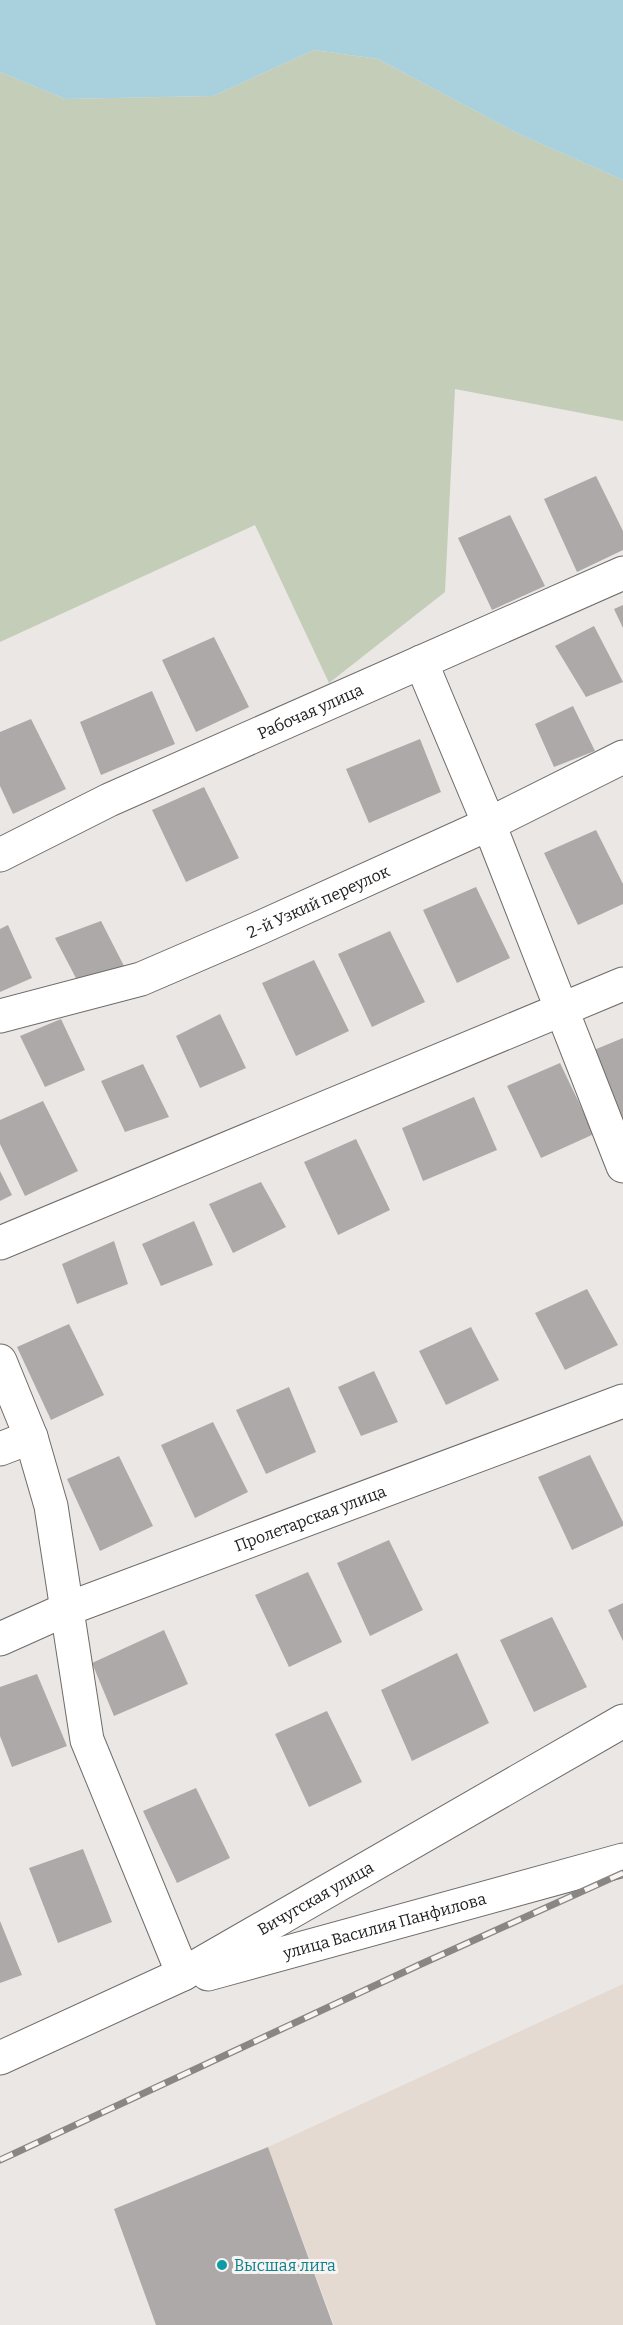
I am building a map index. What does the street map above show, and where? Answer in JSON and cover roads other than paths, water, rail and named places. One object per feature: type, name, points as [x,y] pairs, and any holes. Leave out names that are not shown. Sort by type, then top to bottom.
[{"type":"street","name":"Рабочая улица","points":[[0,855],[109,800],[623,573]]},
{"type":"street","points":[[421,662],[489,824],[623,1166]]},
{"type":"street","name":"2-й Узкий переулок","points":[[0,1016],[141,979],[258,929],[489,824],[623,757]]},
{"type":"street","points":[[0,1243],[623,984]]},
{"type":"street","points":[[0,1361],[31,1437],[51,1506],[87,1740],[183,1974]]},
{"type":"street","name":"Пролетарская улица","points":[[0,1639],[67,1609],[623,1401]]},
{"type":"street","points":[[0,1449],[31,1437]]},
{"type":"street","name":"Вичугская улица","points":[[0,2058],[183,1974],[623,1721]]},
{"type":"street","name":"улица Василия Панфилова","points":[[146,1991],[623,1860]]},
{"type":"water","points":[[0,0],[623,0],[623,180],[519,134],[378,59],[314,50],[213,96],[65,99],[0,72]]},
{"type":"railway","points":[[0,2160],[623,1873]]},
{"type":"place","name":"Высшая лига","points":[[222,2265]]}]
